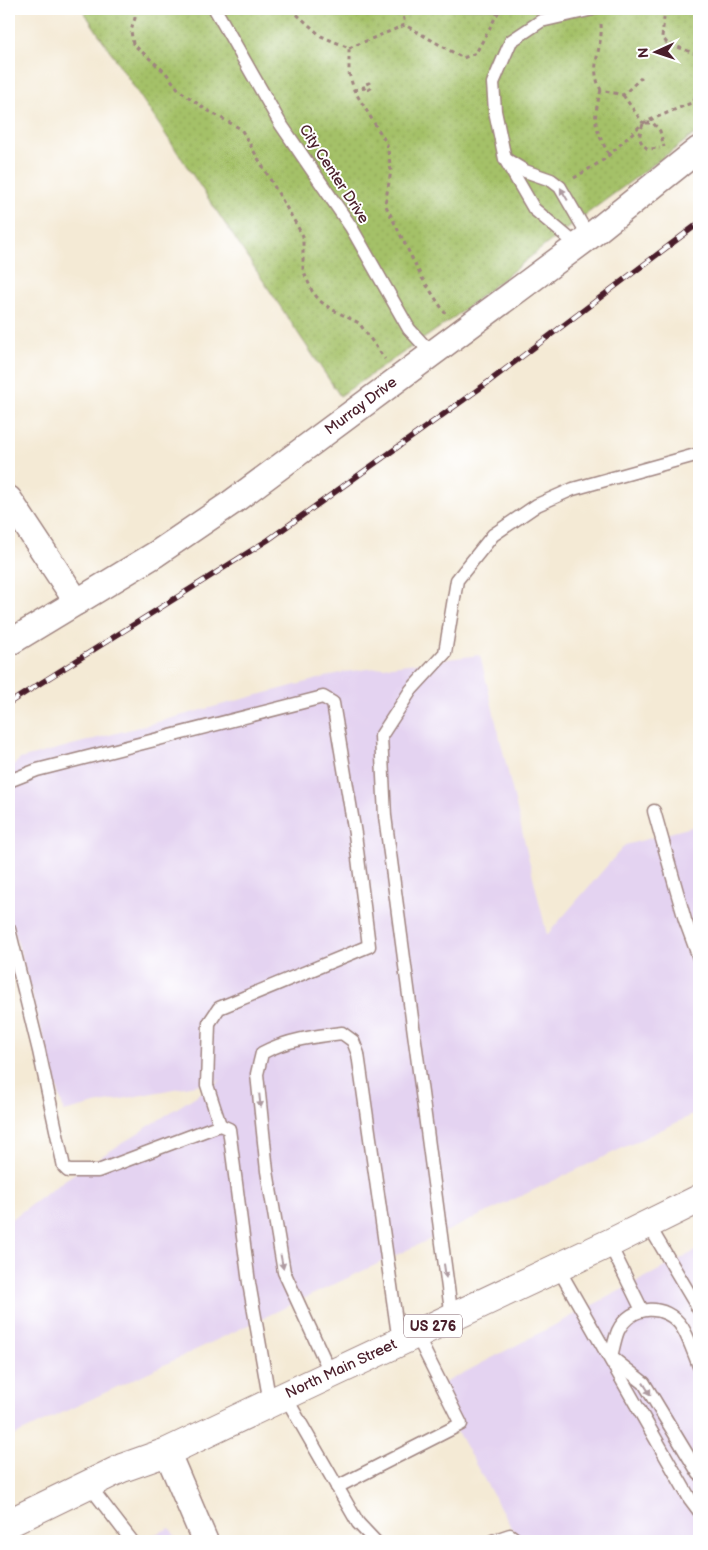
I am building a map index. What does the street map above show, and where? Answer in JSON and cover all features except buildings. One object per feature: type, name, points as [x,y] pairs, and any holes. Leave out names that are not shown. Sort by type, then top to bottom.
[{"type":"main road","name":"North Main Street","points":[[9,1523],[88,1484],[166,1452],[452,1318],[699,1199]]},
{"type":"street","name":"Murray Drive","points":[[9,643],[156,554],[232,503],[583,241],[699,149]]},
{"type":"street","points":[[9,499],[78,602]]},
{"type":"street","points":[[166,1452],[205,1541]]},
{"type":"lane","name":"City Center Drive","points":[[215,9],[280,123],[351,228],[409,329],[431,353]]},
{"type":"lane","points":[[583,241],[534,209],[505,158],[495,111],[493,83],[510,41],[541,21],[597,13]]},
{"type":"lane","points":[[505,158],[525,171],[551,180],[560,187],[583,241]]},
{"type":"lane","points":[[452,1318],[385,816],[381,736],[411,690],[445,653],[456,580],[493,535],[537,505],[573,489],[699,454]]},
{"type":"lane","points":[[9,781],[46,767],[323,696],[333,703],[355,834],[369,946],[219,1008],[209,1023],[207,1085],[220,1125]]},
{"type":"lane","points":[[654,811],[699,958]]},
{"type":"lane","points":[[9,929],[39,1051],[64,1167],[68,1170],[98,1171],[220,1125],[229,1129],[250,1283],[278,1399],[337,1487],[358,1523],[375,1541]]},
{"type":"lane","points":[[331,1374],[284,1272],[267,1171],[257,1074],[262,1053],[277,1045],[321,1035],[342,1033],[353,1041],[358,1054],[407,1338],[461,1424],[337,1487]]},
{"type":"lane","points":[[648,1224],[699,1310]]},
{"type":"lane","points":[[609,1243],[642,1310]]},
{"type":"lane","points":[[558,1268],[611,1357],[690,1499],[699,1511]]},
{"type":"lane","points":[[611,1357],[618,1331],[628,1318],[642,1310],[661,1310],[673,1317],[682,1327],[699,1366]]},
{"type":"lane","points":[[611,1357],[644,1382],[699,1474]]},
{"type":"lane","points":[[88,1484],[132,1541]]},
{"type":"lane","points":[[492,1541],[510,1534],[518,1541]]},
{"type":"path","points":[[134,9],[135,18],[131,32],[133,44],[166,73],[179,90],[205,109],[241,129],[303,236],[303,270],[312,291],[320,301],[331,309],[359,323],[389,364]]},
{"type":"path","points":[[291,9],[321,36],[349,48],[404,25]]},
{"type":"path","points":[[402,9],[404,25]]},
{"type":"path","points":[[404,25],[463,58],[476,53],[500,9]]},
{"type":"path","points":[[665,9],[662,37],[667,43],[699,55]]},
{"type":"path","points":[[597,13],[602,36],[594,66],[595,78],[601,90],[594,114],[597,131],[609,155]]},
{"type":"path","points":[[349,48],[348,73],[354,90],[387,144],[391,171],[385,204],[422,278],[447,318]]},
{"type":"path","points":[[623,95],[644,75]]},
{"type":"path","points":[[354,90],[364,88]]},
{"type":"path","points":[[601,90],[623,95],[643,123]]},
{"type":"path","points":[[560,187],[609,155],[643,123],[691,103],[699,96]]},
{"type":"path","points":[[643,123],[639,136],[641,144],[648,149],[664,148]]},
{"type":"path","points":[[643,123],[653,123],[660,131],[664,148],[668,153]]},
{"type":"shaded area","points":[[480,655],[547,935],[625,845],[699,825],[699,1112],[9,1438],[9,1221],[66,1179],[221,1080],[95,1104],[64,1112],[9,912],[9,770],[20,759],[344,672]]},
{"type":"shaded area","points":[[699,1249],[699,1541],[519,1541],[433,1389]]},
{"type":"shaded area","points":[[170,1528],[178,1541],[138,1541]]},
{"type":"green space","points":[[82,9],[699,9],[699,131],[562,232],[452,319],[340,396]]},
{"type":"railway","points":[[9,703],[268,540],[483,386],[699,223]]}]
